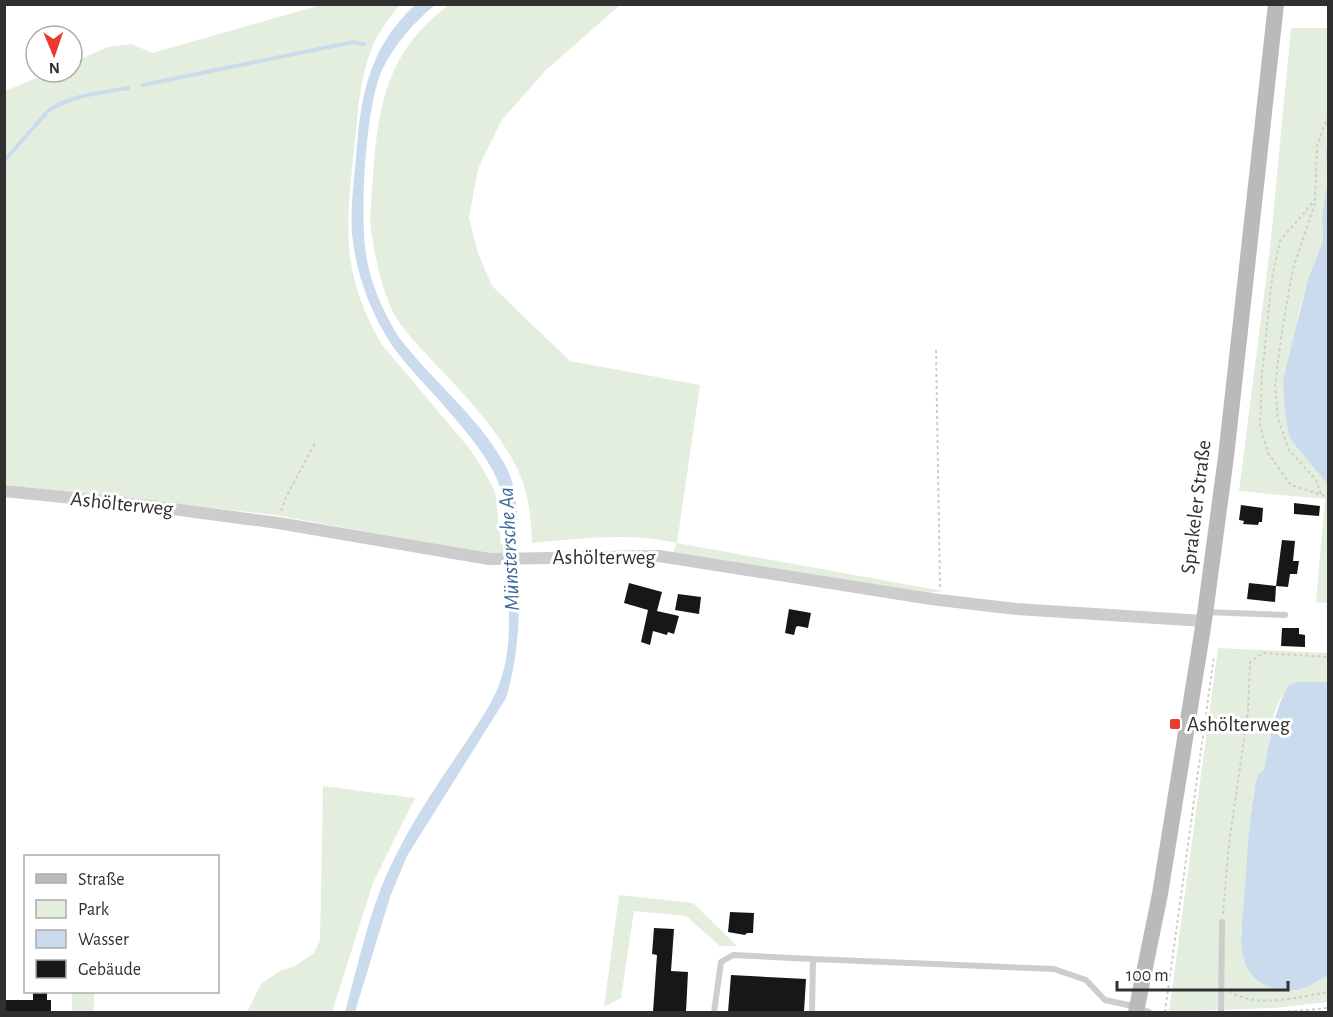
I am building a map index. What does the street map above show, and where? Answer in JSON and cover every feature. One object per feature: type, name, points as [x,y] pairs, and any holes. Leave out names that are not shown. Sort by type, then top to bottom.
[{"type":"main road","name":"Sprakeler Straße","points":[[1141,1011],[1205,617],[1226,457],[1276,4]]},
{"type":"street","name":"Ashölterweg","points":[[4,491],[278,522],[497,559],[659,556],[940,600],[1016,609],[1205,617]]},
{"type":"lane","points":[[1205,617],[1285,615]]},
{"type":"lane","points":[[1221,1012],[1222,922]]},
{"type":"lane","points":[[714,1012],[721,962],[733,955],[1054,969],[1086,980],[1105,1000],[1141,1011]]},
{"type":"lane","points":[[812,1012],[813,959]]},
{"type":"path","points":[[1321,494],[1316,480],[1289,450],[1278,419],[1275,385],[1293,269],[1308,228],[1315,200],[1317,146],[1329,116]]},
{"type":"path","points":[[1315,200],[1280,241],[1272,278],[1262,374],[1260,425],[1268,453],[1291,485],[1329,497]]},
{"type":"path","points":[[936,350],[940,600]]},
{"type":"path","points":[[278,522],[287,495],[315,443]]},
{"type":"path","points":[[1165,1012],[1215,647]]},
{"type":"path","points":[[1222,922],[1229,844],[1248,711],[1250,662],[1263,653],[1329,657]]},
{"type":"path","points":[[1221,985],[1240,998],[1266,1001],[1329,992]]},
{"type":"path","points":[[1282,1012],[1329,1008]]},
{"type":"green space","points":[[321,5],[401,5],[374,43],[362,82],[349,198],[348,223],[352,271],[369,320],[383,346],[470,449],[495,491],[501,544],[505,545],[506,554],[495,555],[275,515],[5,485],[5,91],[24,83],[84,84],[84,58],[108,47],[132,44],[152,53]]},
{"type":"green space","points":[[449,5],[620,5],[545,71],[501,121],[478,169],[469,218],[478,253],[492,286],[570,361],[700,385],[677,543],[623,537],[532,543],[530,512],[525,488],[507,451],[475,408],[404,329],[389,303],[378,269],[370,221],[374,158],[383,101],[392,75],[405,50],[424,27]]},
{"type":"green space","points":[[1291,28],[1328,28],[1327,184],[1322,216],[1323,241],[1308,279],[1298,316],[1289,436],[1328,485],[1328,603],[1316,602],[1325,499],[1239,491],[1270,248]]},
{"type":"green space","points":[[677,543],[943,591],[929,593],[673,554]]},
{"type":"green space","points":[[1218,648],[1328,653],[1328,682],[1296,682],[1283,695],[1275,711],[1265,767],[1254,792],[1240,935],[1321,979],[1328,976],[1328,1002],[1274,1008],[1169,1012]]},
{"type":"green space","points":[[323,786],[415,798],[373,883],[332,1012],[247,1012],[261,984],[314,953],[320,940]]},
{"type":"green space","points":[[619,895],[693,903],[737,946],[720,946],[686,916],[634,911],[621,998],[604,1007]]},
{"type":"green space","points":[[72,993],[94,993],[94,1012],[72,1012]]},
{"type":"water","name":"Münstersche Aa","points":[[415,5],[435,5],[419,19],[388,59],[377,85],[372,107],[364,191],[367,260],[379,300],[398,336],[481,429],[509,473],[515,493],[517,515],[519,586],[517,642],[506,698],[407,856],[390,897],[355,1012],[345,1012],[366,934],[386,877],[418,815],[493,699],[504,670],[508,644],[506,509],[500,487],[488,462],[472,439],[406,363],[378,322],[361,279],[354,249],[353,190],[359,124],[366,86],[388,36]]},
{"type":"water","points":[[1328,138],[1328,485],[1289,436],[1283,380],[1308,279],[1323,241],[1322,216],[1327,184]]},
{"type":"water","points":[[1296,682],[1328,682],[1328,976],[1304,988],[1290,990],[1268,986],[1256,979],[1248,969],[1243,957],[1242,929],[1251,816],[1258,774],[1264,770],[1279,705],[1289,685]]},
{"type":"building","points":[[1294,503],[1320,506],[1319,516],[1294,514]]},
{"type":"building","points":[[1241,505],[1263,508],[1262,522],[1258,525],[1243,524],[1244,521],[1239,520]]},
{"type":"building","points":[[1282,540],[1295,541],[1293,561],[1299,561],[1297,574],[1290,574],[1288,587],[1276,586]]},
{"type":"building","points":[[629,583],[662,592],[657,611],[679,616],[674,634],[668,632],[667,635],[653,631],[650,645],[641,642],[648,610],[624,603]]},
{"type":"building","points":[[1249,583],[1276,586],[1275,602],[1247,599]]},
{"type":"building","points":[[678,594],[701,597],[699,614],[675,610]]},
{"type":"building","points":[[789,609],[811,613],[808,628],[798,626],[794,635],[785,633]]},
{"type":"building","points":[[1282,628],[1299,628],[1299,634],[1305,635],[1305,647],[1281,646]]},
{"type":"building","points":[[730,912],[754,913],[753,933],[745,935],[728,932]]},
{"type":"building","points":[[654,928],[674,929],[671,971],[688,972],[686,1012],[653,1012],[657,955],[652,954]]},
{"type":"building","points":[[731,975],[806,979],[804,1012],[728,1012]]},
{"type":"building","points":[[33,993],[47,993],[47,1000],[51,1000],[51,1012],[4,1012],[4,1000],[33,1000]]},
{"type":"waterway","points":[[143,85],[353,42],[364,44]]},
{"type":"waterway","points":[[4,161],[48,111],[66,101],[86,95],[128,88]]},
{"type":"place","name":"Ashölterweg","points":[[1175,724]]}]
